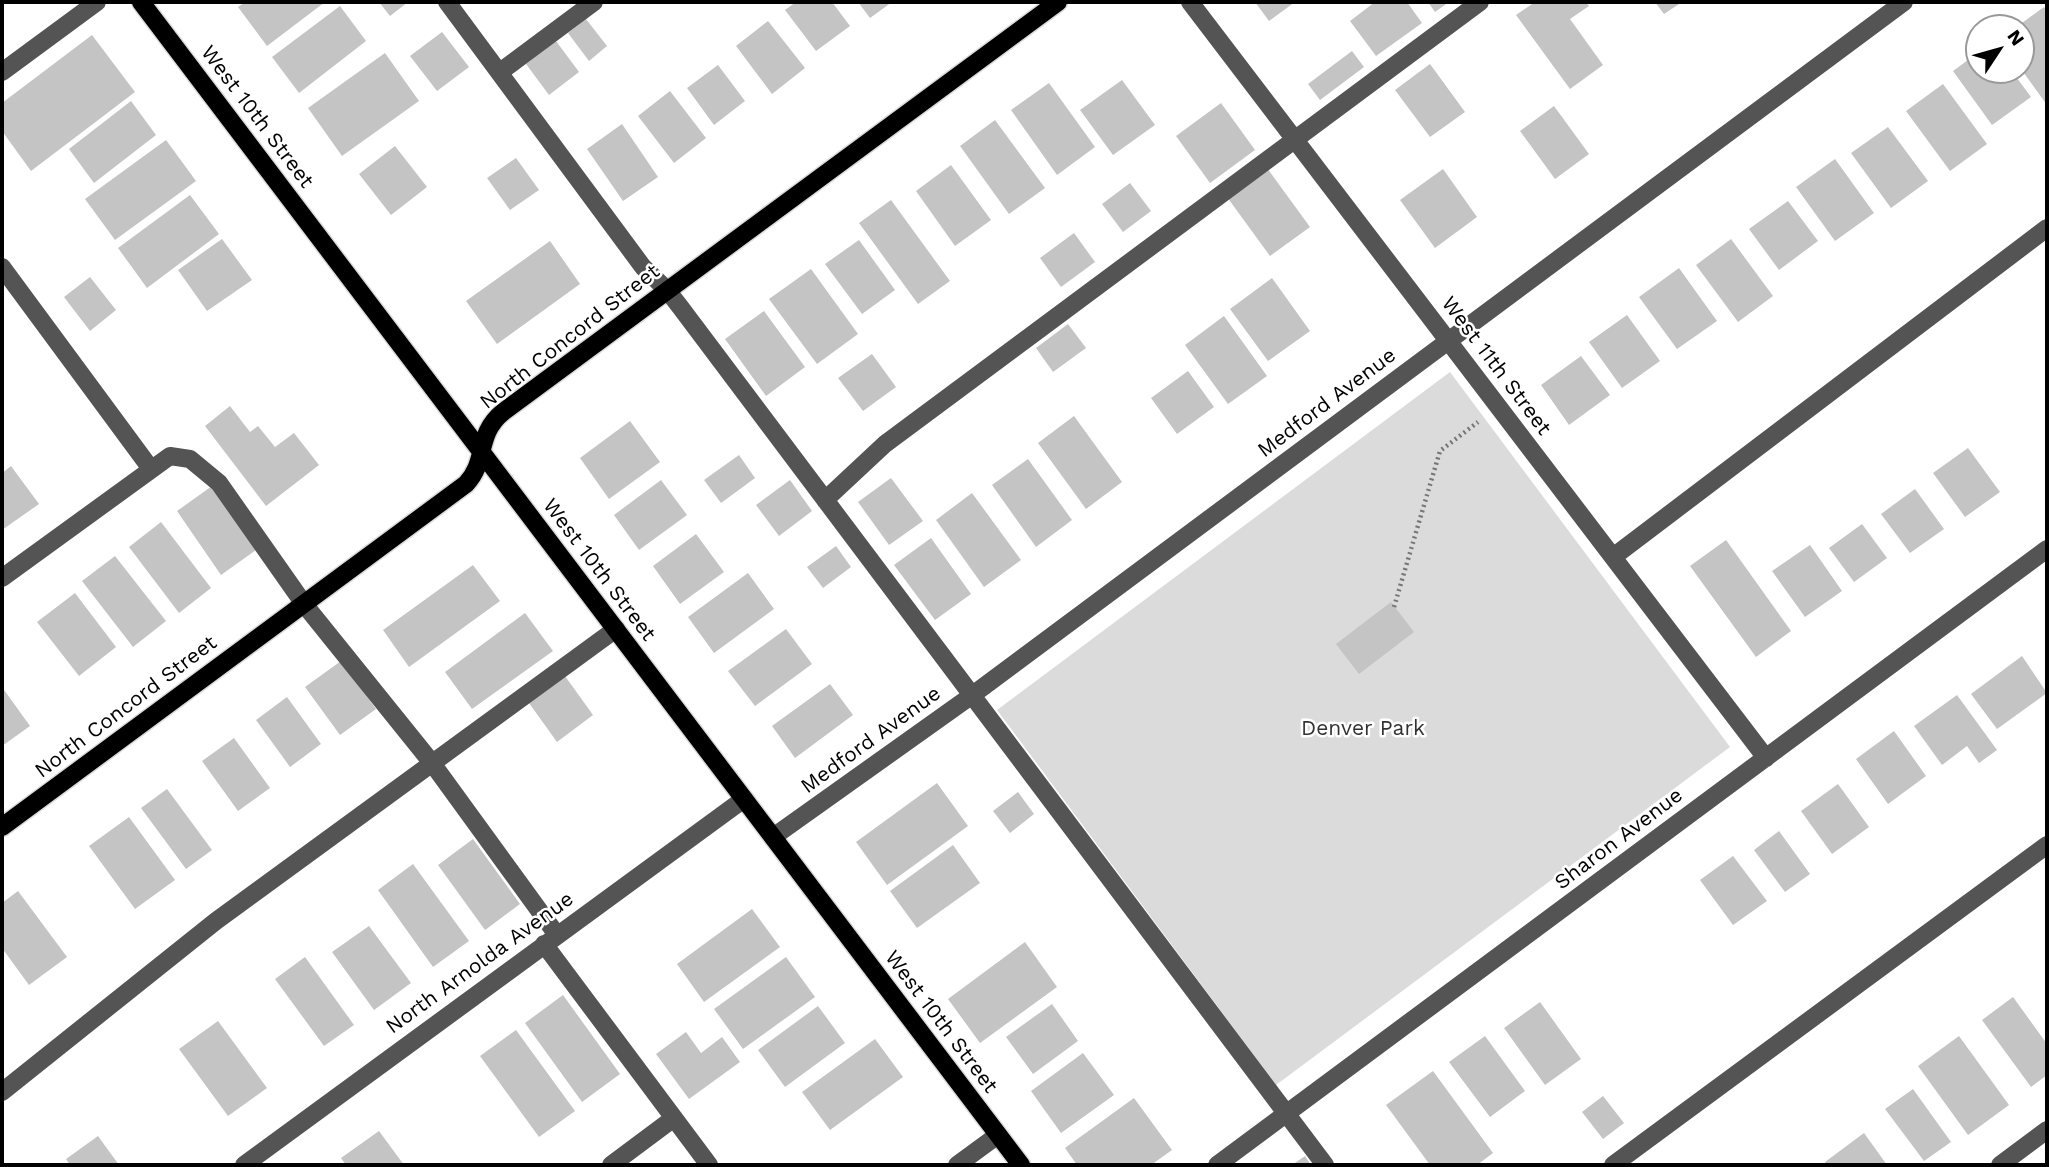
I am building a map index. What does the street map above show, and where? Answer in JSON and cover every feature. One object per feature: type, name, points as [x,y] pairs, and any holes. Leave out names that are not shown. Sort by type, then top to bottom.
[{"type":"main road","name":"West 10th Street","points":[[141,2],[1021,1165]]},
{"type":"main road","name":"North Concord Street","points":[[2,827],[466,484],[477,469],[486,432],[497,417],[1058,2]]},
{"type":"street","points":[[2,72],[97,2]]},
{"type":"street","points":[[447,2],[643,267],[667,290],[1325,1165]]},
{"type":"street","points":[[500,72],[594,2]]},
{"type":"street","name":"West 11th Street","points":[[1190,2],[1766,758]]},
{"type":"street","points":[[825,500],[884,444],[1480,2]]},
{"type":"street","name":"Medford Avenue","points":[[773,837],[971,696],[1904,2]]},
{"type":"street","points":[[1613,556],[2047,228]]},
{"type":"street","points":[[2,267],[151,469]]},
{"type":"street","points":[[2,578],[170,456],[190,459],[219,483],[304,604],[432,763],[674,1118],[709,1165]]},
{"type":"street","name":"Sharon Avenue","points":[[1217,1165],[2047,549]]},
{"type":"street","points":[[2,1092],[216,921],[616,629]]},
{"type":"street","name":"North Arnolda Avenue","points":[[244,1165],[744,799]]},
{"type":"street","points":[[1613,1165],[2047,845]]},
{"type":"street","points":[[611,1165],[674,1118]]},
{"type":"street","points":[[2000,1165],[2047,1130]]},
{"type":"street","points":[[957,1165],[998,1135]]},
{"type":"path","points":[[1394,607],[1440,451],[1499,406]]},
{"type":"green space","name":"Denver Park","points":[[1450,372],[1730,747],[1276,1085],[997,710]]},
{"type":"building","points":[[245,2],[325,2],[267,46],[238,7]]},
{"type":"building","points":[[379,2],[408,2],[390,16]]},
{"type":"building","points":[[796,2],[832,2],[850,26],[816,51],[785,10]]},
{"type":"building","points":[[858,2],[892,2],[870,18]]},
{"type":"building","points":[[1255,2],[1295,2],[1269,21]]},
{"type":"building","points":[[1375,2],[1407,2],[1422,23],[1376,56],[1350,21]]},
{"type":"building","points":[[1428,2],[1449,2],[1435,12]]},
{"type":"building","points":[[1535,2],[1586,2],[1589,6],[1570,19],[1603,65],[1570,89],[1516,15]]},
{"type":"building","points":[[1655,2],[1682,2],[1664,14]]},
{"type":"building","points":[[340,6],[366,41],[299,93],[272,57]]},
{"type":"building","points":[[2044,7],[2047,12],[2047,105],[2032,84],[2035,84],[2034,14]]},
{"type":"building","points":[[586,19],[607,46],[589,61],[568,33]]},
{"type":"building","points":[[768,21],[805,68],[772,94],[736,46]]},
{"type":"building","points":[[442,32],[469,67],[437,91],[410,56]]},
{"type":"building","points":[[92,35],[135,92],[31,171],[2,131],[2,103]]},
{"type":"building","points":[[556,41],[579,72],[549,95],[526,64]]},
{"type":"building","points":[[1352,51],[1364,67],[1320,100],[1308,84]]},
{"type":"building","points":[[385,53],[419,101],[342,156],[308,108]]},
{"type":"building","points":[[1965,62],[1965,84],[2021,84],[2031,97],[1992,125],[1953,71]]},
{"type":"building","points":[[1430,64],[1465,112],[1430,137],[1395,90]]},
{"type":"building","points":[[718,65],[745,101],[714,125],[687,88]]},
{"type":"building","points":[[1122,80],[1155,125],[1113,155],[1080,110]]},
{"type":"building","points":[[1049,83],[1095,147],[1057,175],[1011,110]]},
{"type":"building","points":[[1943,84],[1987,144],[1950,171],[1906,111]]},
{"type":"building","points":[[670,91],[706,138],[674,163],[638,116]]},
{"type":"building","points":[[131,101],[156,135],[94,183],[69,149]]},
{"type":"building","points":[[1221,103],[1255,150],[1210,183],[1176,136]]},
{"type":"building","points":[[1554,106],[1589,154],[1555,179],[1520,131]]},
{"type":"building","points":[[995,120],[1045,188],[1009,214],[960,146]]},
{"type":"building","points":[[622,124],[658,177],[623,201],[587,149]]},
{"type":"building","points":[[1888,127],[1928,181],[1891,208],[1851,153]]},
{"type":"building","points":[[166,140],[196,181],[115,240],[85,199]]},
{"type":"building","points":[[395,146],[427,187],[391,215],[359,174]]},
{"type":"building","points":[[516,158],[539,190],[510,210],[487,178]]},
{"type":"building","points":[[1835,159],[1874,213],[1835,241],[1796,187]]},
{"type":"building","points":[[951,165],[991,220],[955,246],[916,191]]},
{"type":"building","points":[[1267,168],[1310,227],[1270,256],[1227,197]]},
{"type":"building","points":[[1443,169],[1477,217],[1435,248],[1400,200]]},
{"type":"building","points":[[1130,183],[1151,211],[1123,232],[1102,204]]},
{"type":"building","points":[[190,195],[219,234],[147,288],[118,248]]},
{"type":"building","points":[[891,200],[950,281],[918,304],[859,223]]},
{"type":"building","points":[[1788,201],[1818,241],[1779,270],[1749,229]]},
{"type":"building","points":[[1074,233],[1095,262],[1061,287],[1040,258]]},
{"type":"building","points":[[222,239],[252,280],[207,311],[178,270]]},
{"type":"building","points":[[1731,239],[1773,296],[1738,322],[1696,265]]},
{"type":"building","points":[[859,240],[895,290],[862,314],[825,264]]},
{"type":"building","points":[[550,241],[580,284],[497,344],[466,301]]},
{"type":"building","points":[[1679,268],[1717,321],[1677,349],[1639,297]]},
{"type":"building","points":[[811,269],[858,334],[817,364],[769,299]]},
{"type":"building","points":[[90,277],[116,310],[90,331],[64,297]]},
{"type":"building","points":[[1272,278],[1310,331],[1268,361],[1230,309]]},
{"type":"building","points":[[764,311],[805,367],[766,396],[725,339]]},
{"type":"building","points":[[1627,315],[1660,361],[1622,388],[1589,342]]},
{"type":"building","points":[[1224,316],[1267,376],[1228,404],[1185,345]]},
{"type":"building","points":[[1068,324],[1086,348],[1053,372],[1036,348]]},
{"type":"building","points":[[872,354],[896,387],[863,411],[838,378]]},
{"type":"building","points":[[1581,356],[1610,395],[1569,425],[1541,385]]},
{"type":"building","points":[[1188,371],[1214,407],[1177,434],[1151,398]]},
{"type":"building","points":[[230,406],[250,432],[258,426],[275,447],[294,433],[319,465],[266,506],[205,426]]},
{"type":"building","points":[[1074,416],[1122,482],[1086,509],[1038,443]]},
{"type":"building","points":[[630,421],[660,462],[609,499],[580,458]]},
{"type":"building","points":[[1968,448],[2000,492],[1965,517],[1933,473]]},
{"type":"building","points":[[739,455],[755,478],[721,503],[704,480]]},
{"type":"building","points":[[1028,459],[1072,520],[1036,547],[992,485]]},
{"type":"building","points":[[11,466],[39,504],[2,530],[2,473]]},
{"type":"building","points":[[891,478],[923,521],[889,545],[858,502]]},
{"type":"building","points":[[661,480],[687,515],[639,550],[614,515]]},
{"type":"building","points":[[790,480],[812,511],[779,536],[756,505]]},
{"type":"building","points":[[212,486],[256,550],[221,575],[177,511]]},
{"type":"building","points":[[1915,489],[1944,529],[1910,553],[1881,514]]},
{"type":"building","points":[[972,493],[1021,560],[984,587],[936,520]]},
{"type":"building","points":[[161,522],[211,588],[179,613],[129,547]]},
{"type":"building","points":[[1862,524],[1887,558],[1854,582],[1829,548]]},
{"type":"building","points":[[696,534],[724,572],[680,604],[653,566]]},
{"type":"building","points":[[931,538],[971,594],[935,620],[894,565]]},
{"type":"building","points":[[1726,540],[1791,631],[1756,657],[1690,566]]},
{"type":"building","points":[[1810,545],[1842,591],[1805,617],[1772,571]]},
{"type":"building","points":[[836,546],[851,567],[823,588],[807,567]]},
{"type":"building","points":[[115,556],[166,621],[133,647],[82,581]]},
{"type":"building","points":[[473,565],[500,601],[409,667],[383,630]]},
{"type":"building","points":[[748,573],[774,609],[714,653],[688,617]]},
{"type":"building","points":[[75,593],[116,647],[79,676],[37,622]]},
{"type":"building","points":[[1391,602],[1414,632],[1359,674],[1336,644]]},
{"type":"building","points":[[525,613],[553,651],[472,709],[445,672]]},
{"type":"building","points":[[786,629],[812,664],[755,706],[728,671]]},
{"type":"building","points":[[2022,656],[2047,693],[1997,729],[1971,694]]},
{"type":"building","points":[[341,661],[376,709],[340,735],[305,687]]},
{"type":"building","points":[[565,676],[593,715],[557,742],[529,703]]},
{"type":"building","points":[[830,684],[853,715],[795,758],[772,726]]},
{"type":"building","points":[[2,687],[30,726],[2,746]]},
{"type":"building","points":[[1957,695],[1997,750],[1979,763],[1967,746],[1942,765],[1914,726]]},
{"type":"building","points":[[287,697],[321,744],[290,767],[256,720]]},
{"type":"building","points":[[1894,731],[1926,776],[1888,804],[1856,759]]},
{"type":"building","points":[[234,738],[270,788],[238,811],[202,761]]},
{"type":"building","points":[[937,783],[968,826],[887,885],[856,842]]},
{"type":"building","points":[[1838,784],[1869,827],[1832,854],[1801,811]]},
{"type":"building","points":[[167,789],[212,850],[186,869],[141,808]]},
{"type":"building","points":[[1018,792],[1034,814],[1010,833],[993,811]]},
{"type":"building","points":[[129,817],[175,880],[135,909],[89,846]]},
{"type":"building","points":[[1779,831],[1810,874],[1785,892],[1754,850]]},
{"type":"building","points":[[473,839],[520,904],[485,930],[438,865]]},
{"type":"building","points":[[953,845],[980,883],[917,928],[890,891]]},
{"type":"building","points":[[1733,856],[1767,901],[1733,925],[1700,880]]},
{"type":"building","points":[[413,864],[469,941],[433,967],[378,890]]},
{"type":"building","points":[[18,891],[67,957],[29,985],[2,948],[2,903]]},
{"type":"building","points":[[752,909],[780,947],[704,1002],[677,964]]},
{"type":"building","points":[[369,926],[411,983],[374,1010],[332,952]]},
{"type":"building","points":[[1025,942],[1057,987],[980,1043],[948,999]]},
{"type":"building","points":[[305,957],[354,1025],[324,1046],[275,979]]},
{"type":"building","points":[[786,957],[815,997],[743,1049],[714,1009]]},
{"type":"building","points":[[563,995],[620,1074],[582,1102],[525,1023]]},
{"type":"building","points":[[2013,997],[2047,1044],[2047,1075],[2031,1087],[1982,1020]]},
{"type":"building","points":[[1540,1002],[1581,1059],[1545,1085],[1504,1028]]},
{"type":"building","points":[[1052,1004],[1078,1041],[1033,1074],[1006,1037]]},
{"type":"building","points":[[818,1006],[845,1043],[785,1087],[758,1050]]},
{"type":"building","points":[[218,1021],[267,1088],[228,1116],[179,1049]]},
{"type":"building","points":[[516,1030],[575,1111],[539,1137],[480,1056]]},
{"type":"building","points":[[686,1032],[701,1053],[722,1037],[740,1062],[689,1099],[656,1054]]},
{"type":"building","points":[[1485,1036],[1525,1091],[1490,1117],[1449,1062]]},
{"type":"building","points":[[1959,1036],[2009,1105],[1968,1135],[1918,1066]]},
{"type":"building","points":[[875,1039],[903,1077],[830,1130],[802,1092]]},
{"type":"building","points":[[1083,1053],[1114,1095],[1061,1133],[1031,1091]]},
{"type":"building","points":[[1433,1071],[1493,1153],[1477,1165],[1430,1165],[1386,1105]]},
{"type":"building","points":[[1913,1089],[1951,1142],[1924,1161],[1885,1109]]},
{"type":"building","points":[[1603,1096],[1624,1123],[1603,1139],[1582,1112]]},
{"type":"building","points":[[1134,1098],[1172,1150],[1151,1165],[1077,1165],[1065,1148]]},
{"type":"building","points":[[379,1131],[404,1165],[346,1165],[341,1158]]},
{"type":"building","points":[[1864,1133],[1887,1165],[1827,1165],[1825,1162]]},
{"type":"building","points":[[98,1136],[119,1165],[70,1165],[66,1159]]},
{"type":"building","points":[[1305,1156],[1311,1165],[1292,1165]]}]
